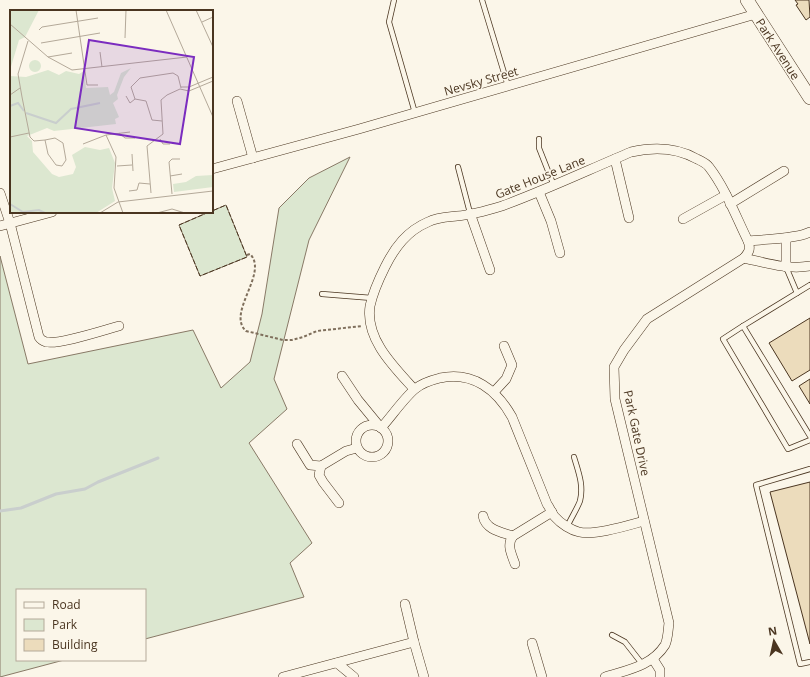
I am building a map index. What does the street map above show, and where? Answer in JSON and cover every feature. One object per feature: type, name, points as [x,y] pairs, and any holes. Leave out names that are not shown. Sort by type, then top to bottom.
[{"type":"street","name":"Park Avenue","points":[[747,0],[810,98]]},
{"type":"street","name":"Nevsky Street","points":[[213,169],[415,113],[756,14]]},
{"type":"street","points":[[237,101],[253,158]]},
{"type":"street","name":"Gate House Lane","points":[[414,389],[389,361],[376,340],[371,325],[370,307],[376,285],[397,245],[408,234],[421,225],[435,219],[500,207],[554,186],[631,152],[651,148],[669,149],[686,154],[709,166],[719,181],[748,241]]},
{"type":"street","points":[[615,159],[629,218]]},
{"type":"street","points":[[730,204],[784,171]]},
{"type":"street","points":[[0,192],[10,223],[39,337],[46,342],[58,342],[119,326]]},
{"type":"street","points":[[539,192],[551,222],[560,253]]},
{"type":"street","points":[[683,220],[726,196]]},
{"type":"street","points":[[0,226],[48,213]]},
{"type":"street","points":[[470,213],[490,270]]},
{"type":"street","points":[[810,232],[786,238],[767,238],[748,241],[750,246],[749,252],[744,258],[786,267],[798,268],[810,266]]},
{"type":"street","points":[[786,238],[786,267]]},
{"type":"street","name":"Park Gate Drive","points":[[605,677],[643,665],[653,659],[665,644],[669,623],[615,399],[614,368],[624,350],[647,319],[744,258]]},
{"type":"street","points":[[494,392],[506,379],[512,365],[504,346]]},
{"type":"street","points":[[342,376],[358,400],[388,436],[387,447],[381,455],[370,457],[360,453],[356,438],[361,429],[371,425],[381,428]]},
{"type":"street","points":[[381,428],[414,389],[433,380],[446,377],[460,377],[473,380],[494,392],[505,404],[512,417],[547,504],[555,517],[567,527],[580,532],[597,532],[616,529],[644,521]]},
{"type":"street","points":[[297,444],[310,465],[320,466],[346,451],[358,448]]},
{"type":"street","points":[[320,466],[319,475],[339,503]]},
{"type":"street","points":[[515,564],[509,545],[512,536],[552,512]]},
{"type":"street","points":[[483,516],[484,522],[493,530],[512,536]]},
{"type":"street","points":[[405,604],[424,677]]},
{"type":"street","points":[[283,677],[414,642]]},
{"type":"street","points":[[532,643],[542,677]]},
{"type":"street","points":[[653,659],[660,670],[660,677]]},
{"type":"street","points":[[336,663],[354,677]]},
{"type":"lane","points":[[394,0],[389,22],[415,113]]},
{"type":"lane","points":[[482,0],[508,86]]},
{"type":"lane","points":[[539,139],[539,148],[554,186]]},
{"type":"lane","points":[[458,167],[470,213]]},
{"type":"lane","points":[[786,267],[797,293]]},
{"type":"lane","points":[[810,285],[723,339],[788,449],[810,440]]},
{"type":"lane","points":[[322,294],[372,298]]},
{"type":"lane","points":[[743,326],[810,436]]},
{"type":"lane","points":[[567,527],[579,501],[582,488],[581,479],[574,457]]},
{"type":"lane","points":[[810,469],[756,485],[800,664],[810,662]]},
{"type":"lane","points":[[612,635],[626,642],[643,665]]},
{"type":"path","points":[[247,255],[250,254],[252,257],[254,273],[244,302],[241,323],[242,328],[246,331],[283,340],[292,340],[317,331],[371,325]]},
{"type":"green space","points":[[350,157],[309,240],[274,379],[287,409],[249,443],[312,543],[290,563],[304,597],[146,639],[146,589],[16,589],[16,661],[60,661],[0,677],[0,256],[28,364],[193,330],[221,388],[250,362],[262,314],[279,208],[309,178]]},
{"type":"green space","points":[[226,205],[247,257],[200,276],[179,225],[207,213],[213,213],[213,211]]},
{"type":"building","points":[[795,0],[809,0],[810,17],[806,20],[796,5],[798,4]]},
{"type":"building","points":[[810,318],[810,370],[792,381],[769,343]]},
{"type":"building","points":[[810,379],[810,404],[799,386]]},
{"type":"building","points":[[810,482],[810,644],[770,492]]},
{"type":"waterway","points":[[0,511],[21,508],[56,494],[85,489],[98,482],[158,458]]},
{"type":"fence","points":[[207,213],[179,225],[200,276],[247,257],[226,205],[213,211]]}]
